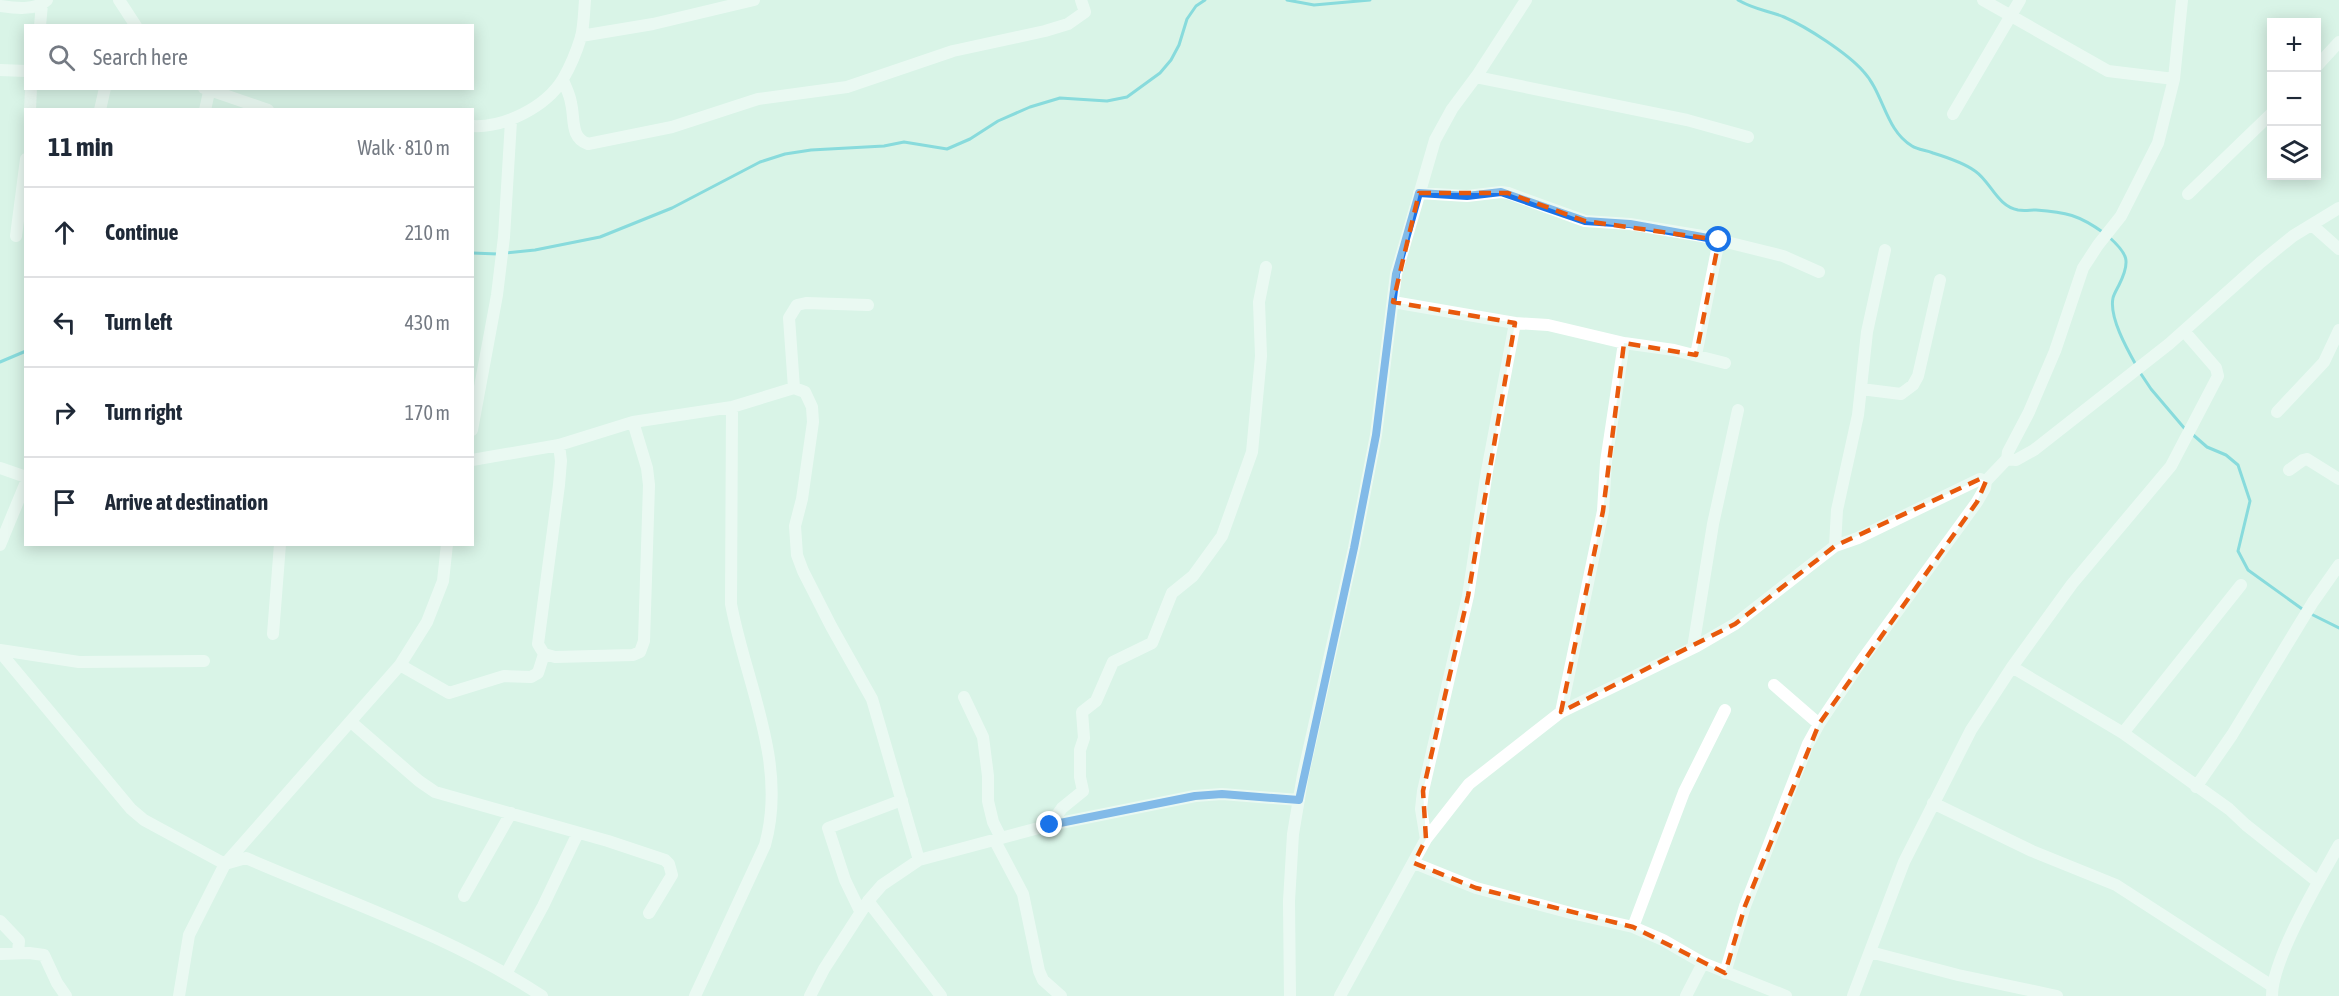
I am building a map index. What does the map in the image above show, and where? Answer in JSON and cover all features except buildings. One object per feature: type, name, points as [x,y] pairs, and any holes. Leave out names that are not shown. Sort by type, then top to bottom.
[{"type":"street","points":[[119,0],[134,24]]},
{"type":"street","points":[[474,126],[486,127],[511,121],[545,98],[562,80],[581,36],[585,0]]},
{"type":"street","points":[[581,36],[652,24],[754,0]]},
{"type":"street","points":[[562,80],[571,100],[575,134],[580,141],[588,144],[672,127],[758,99],[847,87],[953,51],[1045,31],[1068,24],[1085,12],[1081,0]]},
{"type":"street","points":[[1290,996],[1289,901],[1293,834],[1374,446],[1396,274],[1435,140],[1452,109],[1476,77],[1526,0]]},
{"type":"street","points":[[1983,0],[2108,71],[2174,79]]},
{"type":"street","points":[[1953,114],[2020,0]]},
{"type":"street","points":[[1725,973],[1745,906],[1808,744],[1819,724],[1977,502],[1985,488],[1986,481],[2007,459],[2008,452],[2029,412],[2055,351],[2083,268],[2121,216],[2157,143],[2174,79],[2182,0]]},
{"type":"street","points":[[0,6],[33,7],[45,2]]},
{"type":"street","points":[[40,24],[45,2]]},
{"type":"street","points":[[2321,61],[2339,42]]},
{"type":"street","points":[[0,70],[24,71]]},
{"type":"street","points":[[1476,77],[1687,120],[1748,137]]},
{"type":"street","points":[[30,108],[31,90]]},
{"type":"street","points":[[100,108],[105,90]]},
{"type":"street","points":[[205,108],[206,90],[262,108]]},
{"type":"street","points":[[2188,194],[2267,117]]},
{"type":"street","points":[[474,411],[497,295],[504,237],[511,121]]},
{"type":"street","points":[[16,236],[24,174]]},
{"type":"street","points":[[1419,193],[1467,196],[1501,192],[1585,221],[1630,224],[1719,240],[1783,256],[1819,272]]},
{"type":"street","points":[[2007,459],[2016,460],[2034,450],[2184,331],[2293,236],[2339,208]]},
{"type":"street","points":[[2312,225],[2339,249]]},
{"type":"street","points":[[1696,355],[1719,240]]},
{"type":"street","points":[[1835,546],[1838,510],[1858,415],[1868,332],[1885,250]]},
{"type":"street","points":[[1050,825],[1062,808],[1083,791],[1080,777],[1080,750],[1084,738],[1082,712],[1096,701],[1113,663],[1152,643],[1172,593],[1193,576],[1222,536],[1252,452],[1261,356],[1259,302],[1266,267]]},
{"type":"street","points":[[1861,389],[1901,394],[1913,385],[1918,376],[1940,280]]},
{"type":"street","points":[[1393,302],[1515,323],[1548,325],[1624,343],[1674,350],[1725,363]]},
{"type":"street","points":[[794,388],[789,318],[797,305],[806,303],[868,305]]},
{"type":"street","points":[[1426,839],[1421,809],[1424,791],[1468,596],[1487,471],[1515,323]]},
{"type":"street","points":[[2277,411],[2324,362],[2339,330]]},
{"type":"street","points":[[1853,996],[1904,862],[1971,730],[2012,667],[2072,584],[2170,466],[2208,397],[2218,376],[2216,368],[2184,331]]},
{"type":"street","points":[[1561,712],[1603,511],[1606,462],[1624,343]]},
{"type":"street","points":[[474,460],[559,445],[633,422],[732,407],[794,388],[801,389],[808,397],[812,407],[813,422],[802,499],[795,526],[797,555],[831,626],[872,699],[919,860]]},
{"type":"street","points":[[695,996],[765,845],[771,825],[769,762],[761,712],[735,629],[731,604],[732,407]]},
{"type":"street","points":[[1693,648],[1713,524],[1738,410]]},
{"type":"street","points":[[559,445],[561,462],[559,485],[538,644],[544,654],[555,657],[625,657],[640,652],[644,646],[649,485],[647,468],[633,422]]},
{"type":"street","points":[[2289,470],[2307,459],[2339,479]]},
{"type":"street","points":[[0,468],[24,476]]},
{"type":"street","points":[[1340,996],[1426,839],[1469,784],[1561,712],[1693,648],[1735,624],[1835,546],[1858,538],[1980,479],[1986,481]]},
{"type":"street","points":[[0,545],[24,487]]},
{"type":"street","points":[[273,634],[280,546]]},
{"type":"street","points":[[179,996],[189,935],[225,864],[400,665],[427,622],[443,581],[447,546]]},
{"type":"street","points":[[2196,787],[2232,735],[2313,602],[2339,565]]},
{"type":"street","points":[[2123,733],[2241,585]]},
{"type":"street","points":[[0,651],[79,662],[204,661]]},
{"type":"street","points":[[0,651],[131,809],[144,820],[225,864],[246,858],[410,927],[457,948],[542,996]]},
{"type":"street","points":[[400,665],[449,693],[504,676],[531,677],[538,673],[544,654]]},
{"type":"street","points":[[2012,667],[2123,733],[2229,809],[2318,882]]},
{"type":"street","points":[[1774,685],[1819,724]]},
{"type":"street","points":[[963,697],[983,737],[988,776],[988,801],[993,822],[998,839],[1023,894],[1039,971],[1043,980],[1060,996]]},
{"type":"street","points":[[1633,927],[1684,792],[1725,710]]},
{"type":"street","points":[[351,722],[418,781],[435,792],[620,844],[665,860],[669,864],[672,875],[649,913]]},
{"type":"street","points":[[810,996],[824,969],[868,901],[882,885],[919,860],[1050,825],[1195,796],[1222,794],[1299,800]]},
{"type":"street","points":[[860,911],[845,880],[828,828],[902,800]]},
{"type":"street","points":[[1934,803],[2032,851],[2116,885],[2272,991],[2287,944],[2339,845]]},
{"type":"street","points":[[464,896],[511,813]]},
{"type":"street","points":[[506,974],[543,906],[578,833]]},
{"type":"street","points":[[1414,863],[1476,888],[1633,927],[1663,940],[1702,963],[1786,996]]},
{"type":"street","points":[[868,901],[941,996]]},
{"type":"street","points":[[0,921],[19,941],[18,952]]},
{"type":"street","points":[[0,954],[18,952],[44,955],[66,996]]},
{"type":"street","points":[[1870,952],[1958,975],[2057,996]]},
{"type":"street","points":[[1686,996],[1702,963]]},
{"type":"highlighted area","points":[[1419,193],[1508,193],[1585,221],[1719,240],[1696,355],[1624,343],[1603,511],[1561,712],[1735,624],[1835,546],[1980,479],[1986,481],[1977,502],[1819,724],[1745,906],[1725,973],[1633,927],[1476,888],[1414,863],[1426,839],[1423,791],[1468,596],[1515,323],[1393,302]]},
{"type":"waterway","points":[[505,253],[535,250],[600,237],[672,208],[760,162],[785,154],[811,150],[884,146],[904,142],[947,149],[970,139],[998,121],[1030,107],[1060,98],[1107,101],[1127,97],[1160,73],[1171,60],[1179,45],[1187,19],[1196,6],[1205,0]]},
{"type":"waterway","points":[[1287,0],[1314,5],[1370,0]]},
{"type":"waterway","points":[[1738,0],[1793,21],[1847,56],[1870,80],[1896,131],[1912,146],[1971,168],[1981,176],[1999,199],[2011,208],[2056,212],[2072,216],[2104,233]]},
{"type":"waterway","points":[[2109,237],[2126,258],[2123,277],[2113,296],[2112,306],[2120,333],[2136,365]]},
{"type":"waterway","points":[[474,253],[498,254]]},
{"type":"waterway","points":[[0,362],[24,352]]},
{"type":"waterway","points":[[2139,371],[2185,429]]},
{"type":"waterway","points":[[2191,433],[2207,447],[2226,455],[2238,465],[2250,501],[2238,551],[2248,570],[2305,611]]},
{"type":"waterway","points":[[2311,614],[2339,628]]},
{"type":"route","points":[[1050,825],[1195,796],[1222,794],[1299,800],[1376,435],[1396,274],[1419,193],[1476,196],[1508,193],[1585,221],[1630,224],[1719,240]]}]
